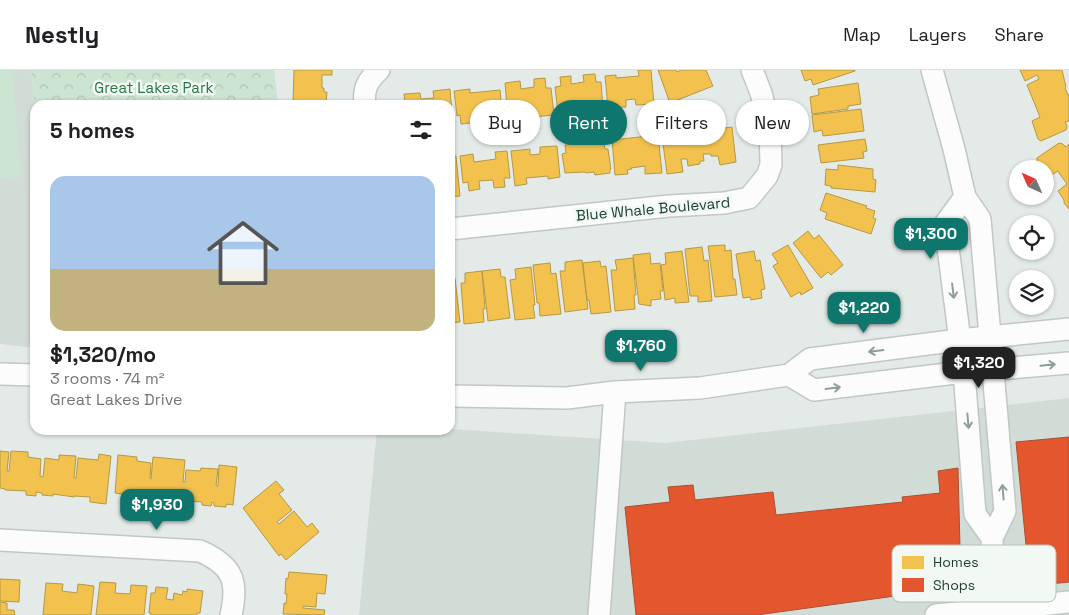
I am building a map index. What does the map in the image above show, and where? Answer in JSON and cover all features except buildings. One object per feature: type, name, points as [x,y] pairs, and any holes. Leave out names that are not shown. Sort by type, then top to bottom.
[{"type":"street","points":[[364,100],[368,80],[379,70]]},
{"type":"street","name":"Blue Whale Boulevard","points":[[455,228],[669,206],[724,203],[749,198],[767,176],[771,165],[770,128],[761,93],[752,70]]},
{"type":"street","points":[[932,70],[965,196],[980,218],[1005,511],[992,538],[992,545]]},
{"type":"street","points":[[965,196],[945,224],[964,372],[975,514],[992,538]]},
{"type":"street","points":[[455,396],[567,398],[614,392],[700,388],[789,376],[810,359],[1069,328]]},
{"type":"street","points":[[789,376],[814,390],[964,372],[1069,363]]},
{"type":"street","points":[[0,374],[30,375]]},
{"type":"street","points":[[599,615],[614,392]]},
{"type":"street","points":[[0,540],[200,552],[215,558],[228,570],[234,586],[234,603],[231,615]]},
{"type":"street","points":[[936,615],[994,612],[1069,602]]},
{"type":"shaded area","points":[[0,70],[31,70],[34,100],[30,100],[30,347],[0,344]]},
{"type":"shaded area","points":[[1069,398],[1069,615],[359,615],[377,435],[455,435],[455,429],[665,443]]},
{"type":"green space","points":[[0,70],[12,70],[21,176],[0,178]]},
{"type":"green space","name":"Great Lakes Park","points":[[31,70],[274,70],[277,100],[34,100]]}]
